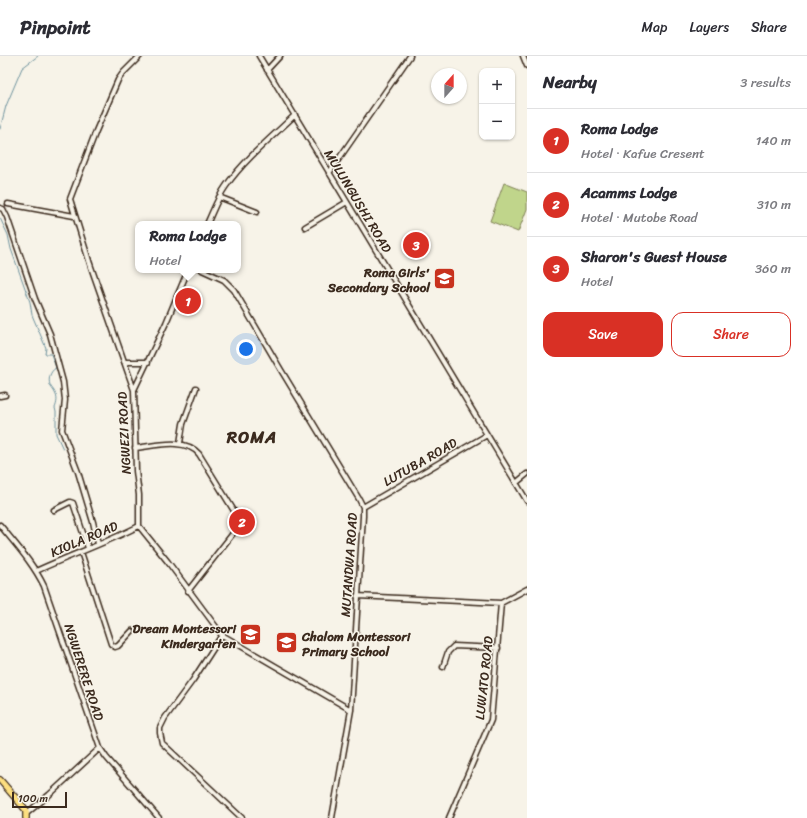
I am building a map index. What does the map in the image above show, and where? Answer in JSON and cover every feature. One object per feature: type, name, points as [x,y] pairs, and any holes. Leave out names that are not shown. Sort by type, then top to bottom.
[{"type":"main road","points":[[0,780],[24,808],[26,815]]},
{"type":"street","name":"NGWEZI ROAD","points":[[139,526],[134,390],[74,216],[71,196],[96,131],[118,80],[140,56]]},
{"type":"street","name":"MULUNGUSHI ROAD","points":[[259,56],[527,501]]},
{"type":"street","points":[[268,70],[280,56]]},
{"type":"street","points":[[329,173],[410,56]]},
{"type":"street","points":[[523,56],[527,66]]},
{"type":"street","points":[[207,221],[219,197],[233,176],[273,135],[295,116]]},
{"type":"street","points":[[219,197],[257,212]]},
{"type":"street","points":[[305,227],[347,202]]},
{"type":"street","points":[[8,204],[74,216]]},
{"type":"street","points":[[0,208],[3,209],[7,217],[35,299],[50,334],[63,382],[65,400],[62,430],[78,472],[98,544]]},
{"type":"street","points":[[134,390],[148,362],[187,273]]},
{"type":"street","name":"MUTANDWA ROAD","points":[[209,273],[224,280],[234,290],[360,499],[363,507],[350,710],[332,818]]},
{"type":"street","points":[[124,362],[148,362]]},
{"type":"street","points":[[180,443],[184,424],[196,388]]},
{"type":"street","points":[[0,396],[6,395]]},
{"type":"street","name":"LUTUBA ROAD","points":[[363,507],[487,435]]},
{"type":"street","points":[[135,448],[180,443],[190,446],[196,450],[239,519],[238,527],[188,591]]},
{"type":"street","points":[[516,483],[527,474]]},
{"type":"street","points":[[54,510],[70,502],[73,503],[78,514],[88,548]]},
{"type":"street","name":"NGWERERE ROAD","points":[[0,525],[27,557],[44,586],[100,748],[106,757],[159,818]]},
{"type":"street","points":[[139,526],[168,562],[222,635],[350,710]]},
{"type":"street","name":"KIOLA ROAD","points":[[36,571],[88,548],[114,539],[139,526]]},
{"type":"street","points":[[81,552],[111,644],[115,647],[122,644],[132,631]]},
{"type":"street","points":[[357,596],[501,603],[527,589]]},
{"type":"street","name":"LUWATO ROAD","points":[[449,818],[491,720],[501,603]]},
{"type":"street","points":[[222,635],[193,680],[168,714],[160,728],[160,733],[162,743],[242,818]]},
{"type":"street","points":[[443,667],[448,652],[454,646],[498,648]]},
{"type":"street","points":[[26,815],[100,748]]},
{"type":"green space","points":[[504,183],[527,192],[527,209],[518,232],[490,221]]},
{"type":"waterway","points":[[0,129],[6,106],[22,68],[38,56]]},
{"type":"waterway","points":[[0,218],[8,235],[11,249],[30,302],[32,315],[46,348],[45,354],[51,354],[56,368],[51,373],[49,383],[57,397],[55,408],[56,434],[63,449]]},
{"type":"place","name":"Sharon's Guest House","points":[[416,245]]},
{"type":"place","name":"Roma Girls' Secondary School","points":[[445,279]]},
{"type":"place","name":"Roma Lodge","points":[[188,301]]},
{"type":"place","name":"Acamms Lodge","points":[[242,522]]},
{"type":"place","name":"Dream Montessori Kindergarten","points":[[251,635]]},
{"type":"place","name":"Chalom Montessori Primary School","points":[[287,643]]},
{"type":"district","name":"ROMA","points":[[252,437]]}]
